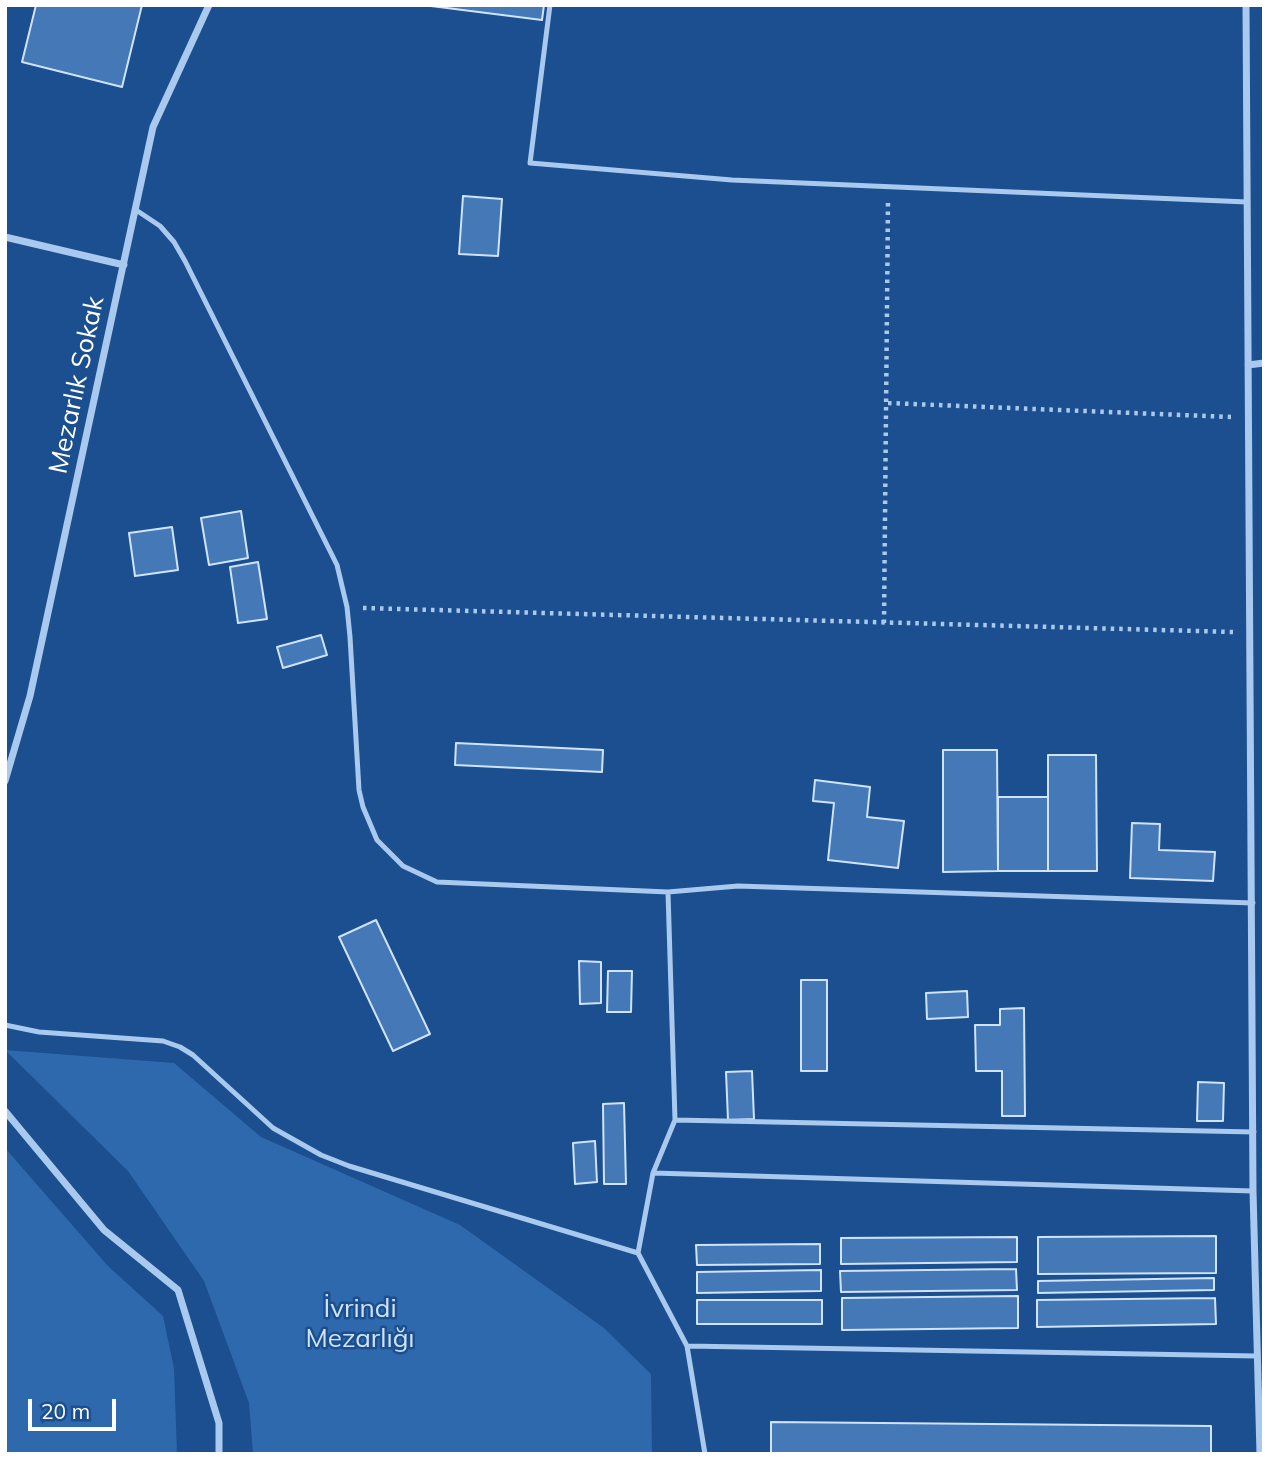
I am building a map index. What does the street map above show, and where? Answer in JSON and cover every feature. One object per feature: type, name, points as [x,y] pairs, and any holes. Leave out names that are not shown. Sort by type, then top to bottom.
[{"type":"street","name":"Mezarlık Sokak","points":[[5,781],[30,696],[153,127],[209,5]]},
{"type":"street","points":[[1246,5],[1253,1191],[1260,1356],[1260,1454]]},
{"type":"street","points":[[5,237],[124,265]]},
{"type":"street","points":[[1248,365],[1264,363]]},
{"type":"street","points":[[5,1111],[104,1230],[178,1290],[219,1423],[219,1454]]},
{"type":"street","points":[[1254,1161],[1264,1161]]},
{"type":"lane","points":[[551,5],[530,163],[732,180],[1247,202]]},
{"type":"lane","points":[[136,210],[160,226],[185,261],[337,565],[347,607],[362,807],[377,840],[396,859],[419,875],[437,882],[668,891],[738,886],[1253,903]]},
{"type":"lane","points":[[668,891],[675,1120],[653,1173],[638,1253],[687,1346],[705,1454]]},
{"type":"lane","points":[[5,1024],[39,1032],[163,1041],[180,1047],[193,1055],[273,1128],[321,1155],[349,1166],[638,1253]]},
{"type":"lane","points":[[675,1120],[1254,1132]]},
{"type":"lane","points":[[653,1173],[1253,1191]]},
{"type":"lane","points":[[687,1346],[1260,1356]]},
{"type":"path","points":[[884,623],[888,187]]},
{"type":"path","points":[[888,403],[1249,418]]},
{"type":"path","points":[[347,607],[1251,633]]},
{"type":"green space","name":"İvrindi Mezarlığı","points":[[5,1050],[174,1063],[261,1137],[460,1225],[604,1328],[651,1374],[652,1454],[253,1454],[249,1403],[204,1281],[128,1171]]},
{"type":"green space","points":[[5,1148],[108,1266],[163,1316],[174,1368],[177,1454],[5,1454]]},
{"type":"building","points":[[36,5],[142,5],[122,87],[22,62]]},
{"type":"building","points":[[423,5],[544,5],[542,20]]},
{"type":"building","points":[[463,196],[502,199],[498,256],[459,254]]},
{"type":"building","points":[[241,511],[248,558],[209,565],[201,518]]},
{"type":"building","points":[[172,527],[178,570],[135,576],[129,533]]},
{"type":"building","points":[[258,562],[267,619],[238,623],[230,567]]},
{"type":"building","points":[[321,635],[327,655],[283,668],[277,647]]},
{"type":"building","points":[[456,743],[603,750],[602,772],[455,765]]},
{"type":"building","points":[[943,750],[997,750],[998,871],[943,872]]},
{"type":"building","points":[[1048,755],[1096,755],[1097,871],[1048,871]]},
{"type":"building","points":[[815,780],[870,787],[867,817],[904,821],[898,868],[828,860],[834,803],[813,801]]},
{"type":"building","points":[[998,797],[1048,797],[1048,871],[998,871]]},
{"type":"building","points":[[1132,823],[1160,824],[1159,850],[1215,852],[1213,881],[1130,878]]},
{"type":"building","points":[[376,920],[430,1034],[393,1051],[339,937]]},
{"type":"building","points":[[579,961],[601,962],[601,1003],[580,1004]]},
{"type":"building","points":[[608,971],[632,971],[631,1012],[607,1012]]},
{"type":"building","points":[[801,980],[827,980],[827,1071],[801,1071]]},
{"type":"building","points":[[967,991],[968,1017],[927,1019],[926,993]]},
{"type":"building","points":[[1024,1008],[1025,1116],[1002,1116],[1002,1071],[976,1071],[975,1025],[1000,1025],[1000,1009]]},
{"type":"building","points":[[752,1071],[754,1119],[728,1120],[726,1072]]},
{"type":"building","points":[[1198,1082],[1224,1083],[1223,1121],[1197,1121]]},
{"type":"building","points":[[624,1103],[626,1184],[604,1184],[603,1104]]},
{"type":"building","points":[[595,1141],[597,1182],[575,1184],[573,1143]]},
{"type":"building","points":[[1216,1236],[1216,1273],[1038,1274],[1038,1237]]},
{"type":"building","points":[[1017,1237],[1017,1262],[841,1264],[841,1238]]},
{"type":"building","points":[[820,1244],[820,1264],[697,1265],[696,1245]]},
{"type":"building","points":[[1016,1269],[1017,1290],[841,1292],[840,1271]]},
{"type":"building","points":[[821,1270],[821,1291],[697,1293],[697,1272]]},
{"type":"building","points":[[1214,1278],[1214,1290],[1038,1293],[1038,1281]]},
{"type":"building","points":[[1018,1296],[1018,1328],[842,1330],[842,1298]]},
{"type":"building","points":[[1215,1298],[1216,1324],[1037,1327],[1037,1300]]},
{"type":"building","points":[[697,1300],[822,1300],[822,1324],[697,1324]]},
{"type":"building","points":[[771,1422],[1211,1426],[1211,1454],[771,1454]]}]
